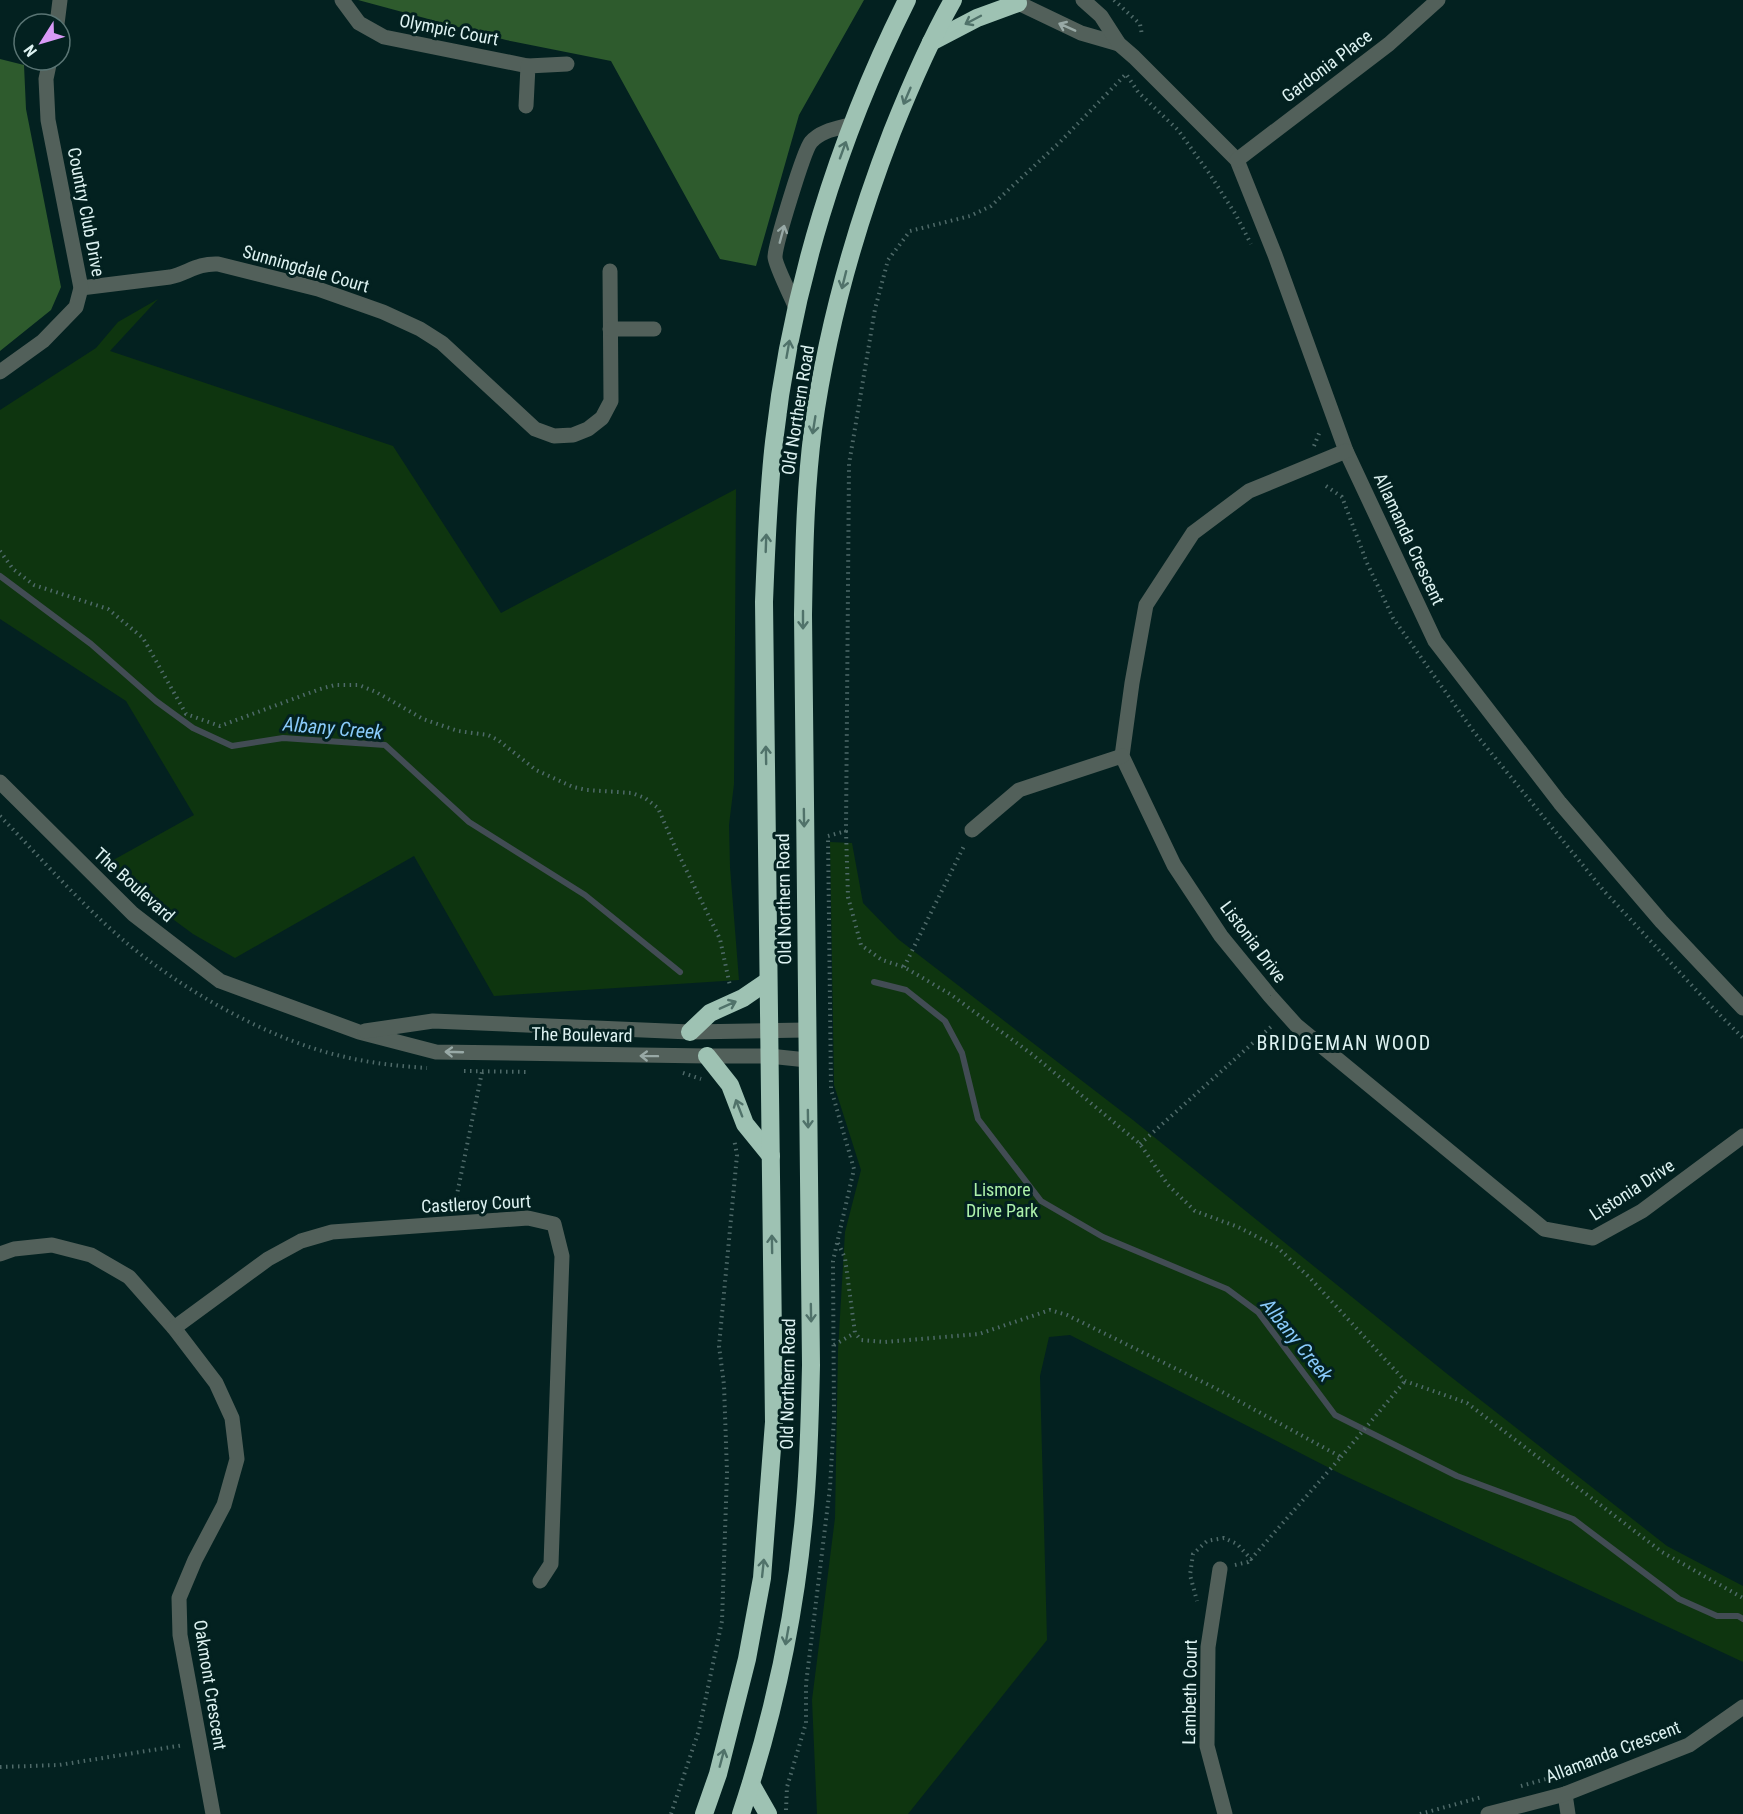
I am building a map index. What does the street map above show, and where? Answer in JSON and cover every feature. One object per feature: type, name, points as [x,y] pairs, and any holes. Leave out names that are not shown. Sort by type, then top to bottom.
[{"type":"highway","name":"Old Northern Road","points":[[704,1814],[718,1774],[747,1659],[762,1578],[774,1422],[764,613],[767,531],[774,443],[796,308],[814,237],[834,176],[880,55],[907,0]]},
{"type":"highway","name":"Old Northern Road","points":[[741,1814],[774,1700],[784,1651],[797,1577],[809,1438],[811,1365],[802,615],[805,511],[813,429],[836,310],[873,181],[905,100],[953,0]]},
{"type":"highway","points":[[931,42],[977,18],[1015,2]]},
{"type":"highway","points":[[690,1032],[710,1013],[743,998],[768,981]]},
{"type":"highway","points":[[707,1056],[730,1086],[745,1124],[771,1156]]},
{"type":"highway","points":[[751,1784],[768,1814]]},
{"type":"street","name":"Olympic Court","points":[[342,0],[359,22],[384,37],[528,66],[567,64]]},
{"type":"street","name":"Allamanda Crescent","points":[[1083,0],[1101,16],[1119,44],[1237,160],[1275,255],[1346,451],[1435,641],[1560,803],[1661,921],[1743,1008]]},
{"type":"street","name":"Gardonia Place","points":[[1237,160],[1389,44],[1438,0]]},
{"type":"street","name":"Allamanda Crescent","points":[[1015,2],[1081,33],[1119,44]]},
{"type":"street","points":[[526,106],[528,66]]},
{"type":"street","name":"Country Club Drive","points":[[0,372],[43,341],[60,324],[76,307],[81,288],[48,120],[47,72]]},
{"type":"street","points":[[796,308],[775,258],[803,161],[810,143],[816,137],[853,124]]},
{"type":"street","name":"Sunningdale Court","points":[[81,288],[170,278],[206,263],[318,289],[383,312],[420,329],[442,343],[535,429],[554,436],[573,435],[588,429],[602,418],[611,401],[610,271]]},
{"type":"street","points":[[610,329],[654,329]]},
{"type":"street","points":[[972,830],[1019,790],[1122,756],[1146,605],[1193,533],[1249,491],[1346,451]]},
{"type":"street","name":"Listonia Drive","points":[[1122,756],[1174,865],[1221,936],[1285,1013],[1544,1229],[1593,1238],[1642,1210],[1743,1136]]},
{"type":"street","name":"The Boulevard","points":[[0,782],[132,914],[220,981],[359,1032],[436,1052],[769,1056],[807,1060]]},
{"type":"street","name":"The Boulevard","points":[[359,1032],[433,1021],[690,1032],[806,1030]]},
{"type":"street","name":"Castleroy Court","points":[[174,1328],[268,1259],[301,1241],[332,1232],[528,1218],[554,1224],[562,1256],[551,1564],[540,1581]]},
{"type":"street","name":"Oakmont Crescent","points":[[0,1254],[14,1249],[52,1245],[91,1255],[129,1277],[174,1328],[216,1383],[232,1418],[237,1459],[224,1505],[195,1560],[179,1598],[180,1635],[213,1814]]},
{"type":"street","name":"Lambeth Court","points":[[1220,1569],[1208,1647],[1207,1746],[1225,1814]]},
{"type":"street","name":"Allamanda Crescent","points":[[1488,1814],[1565,1794],[1689,1745],[1743,1707]]},
{"type":"street","points":[[1565,1794],[1568,1814]]},
{"type":"path","points":[[1114,0],[1140,24],[1142,34]]},
{"type":"path","points":[[1255,255],[1236,215],[1209,173],[1178,130],[1138,92],[1126,74],[1060,142],[991,207],[970,216],[910,231],[888,260],[875,309],[849,464],[846,831],[848,897],[861,945],[882,960],[904,967],[950,994],[1033,1055],[1140,1144],[1167,1185],[1195,1211],[1238,1227],[1277,1247],[1310,1278],[1406,1381],[1467,1403],[1662,1552],[1743,1598]]},
{"type":"path","points":[[1314,447],[1320,432],[1317,422]]},
{"type":"path","points":[[0,551],[13,569],[34,585],[108,609],[143,638],[186,714],[220,726],[320,689],[335,685],[359,685],[423,719],[458,730],[488,735],[498,740],[536,770],[573,787],[632,793],[645,798],[658,808],[720,939],[731,990]]},
{"type":"path","points":[[904,967],[972,830]]},
{"type":"path","points":[[786,1814],[787,1787],[806,1723],[806,1684],[830,1487],[834,1418],[832,1261],[854,1169],[831,1089],[828,836],[846,831]]},
{"type":"path","points":[[1140,1144],[1285,1013]]},
{"type":"path","points":[[451,1224],[485,1053]]},
{"type":"path","points":[[838,1242],[845,1258],[855,1333],[861,1340],[885,1342],[979,1334],[1050,1310],[1067,1315],[1213,1387],[1341,1457]]},
{"type":"path","points":[[834,1345],[855,1333]]},
{"type":"path","points":[[1196,1612],[1197,1600],[1190,1575],[1193,1554],[1207,1542],[1224,1538],[1238,1545],[1251,1559],[1406,1381]]},
{"type":"path","points":[[0,1767],[59,1765],[199,1743]]},
{"type":"path","points":[[1519,1786],[1573,1771]]},
{"type":"path","points":[[1420,1814],[1486,1796]]},
{"type":"green space","points":[[358,0],[864,0],[799,115],[756,266],[720,259],[611,61],[506,40]]},
{"type":"green space","points":[[0,59],[12,62],[12,72],[24,72],[26,109],[61,287],[51,310],[0,351]]},
{"type":"green space","points":[[158,299],[110,351],[393,446],[501,613],[736,489],[734,784],[729,825],[739,980],[494,996],[414,856],[235,958],[193,934],[151,903],[108,863],[194,815],[126,701],[0,619],[0,410],[96,348],[118,322]]},
{"type":"green space","name":"Lismore Drive Park","points":[[830,842],[852,843],[863,903],[898,939],[1133,1120],[1446,1373],[1667,1546],[1743,1586],[1743,1662],[1343,1475],[1070,1335],[1049,1337],[1040,1376],[1047,1640],[908,1814],[817,1814],[812,1700],[835,1518],[838,1350],[845,1232],[861,1170],[834,1085]]},
{"type":"waterway","name":"Albany Creek","points":[[0,576],[91,644],[156,701],[193,728],[232,746],[283,738],[385,745],[469,822],[585,895],[680,972]]},
{"type":"waterway","name":"Albany Creek","points":[[874,982],[906,990],[945,1021],[962,1053],[978,1119],[1041,1201],[1103,1237],[1227,1289],[1258,1312],[1335,1415],[1457,1476],[1573,1519],[1679,1599],[1717,1616],[1738,1616],[1743,1619]]},
{"type":"district","name":"BRIDGEMAN WOOD","points":[[1344,1043]]}]
